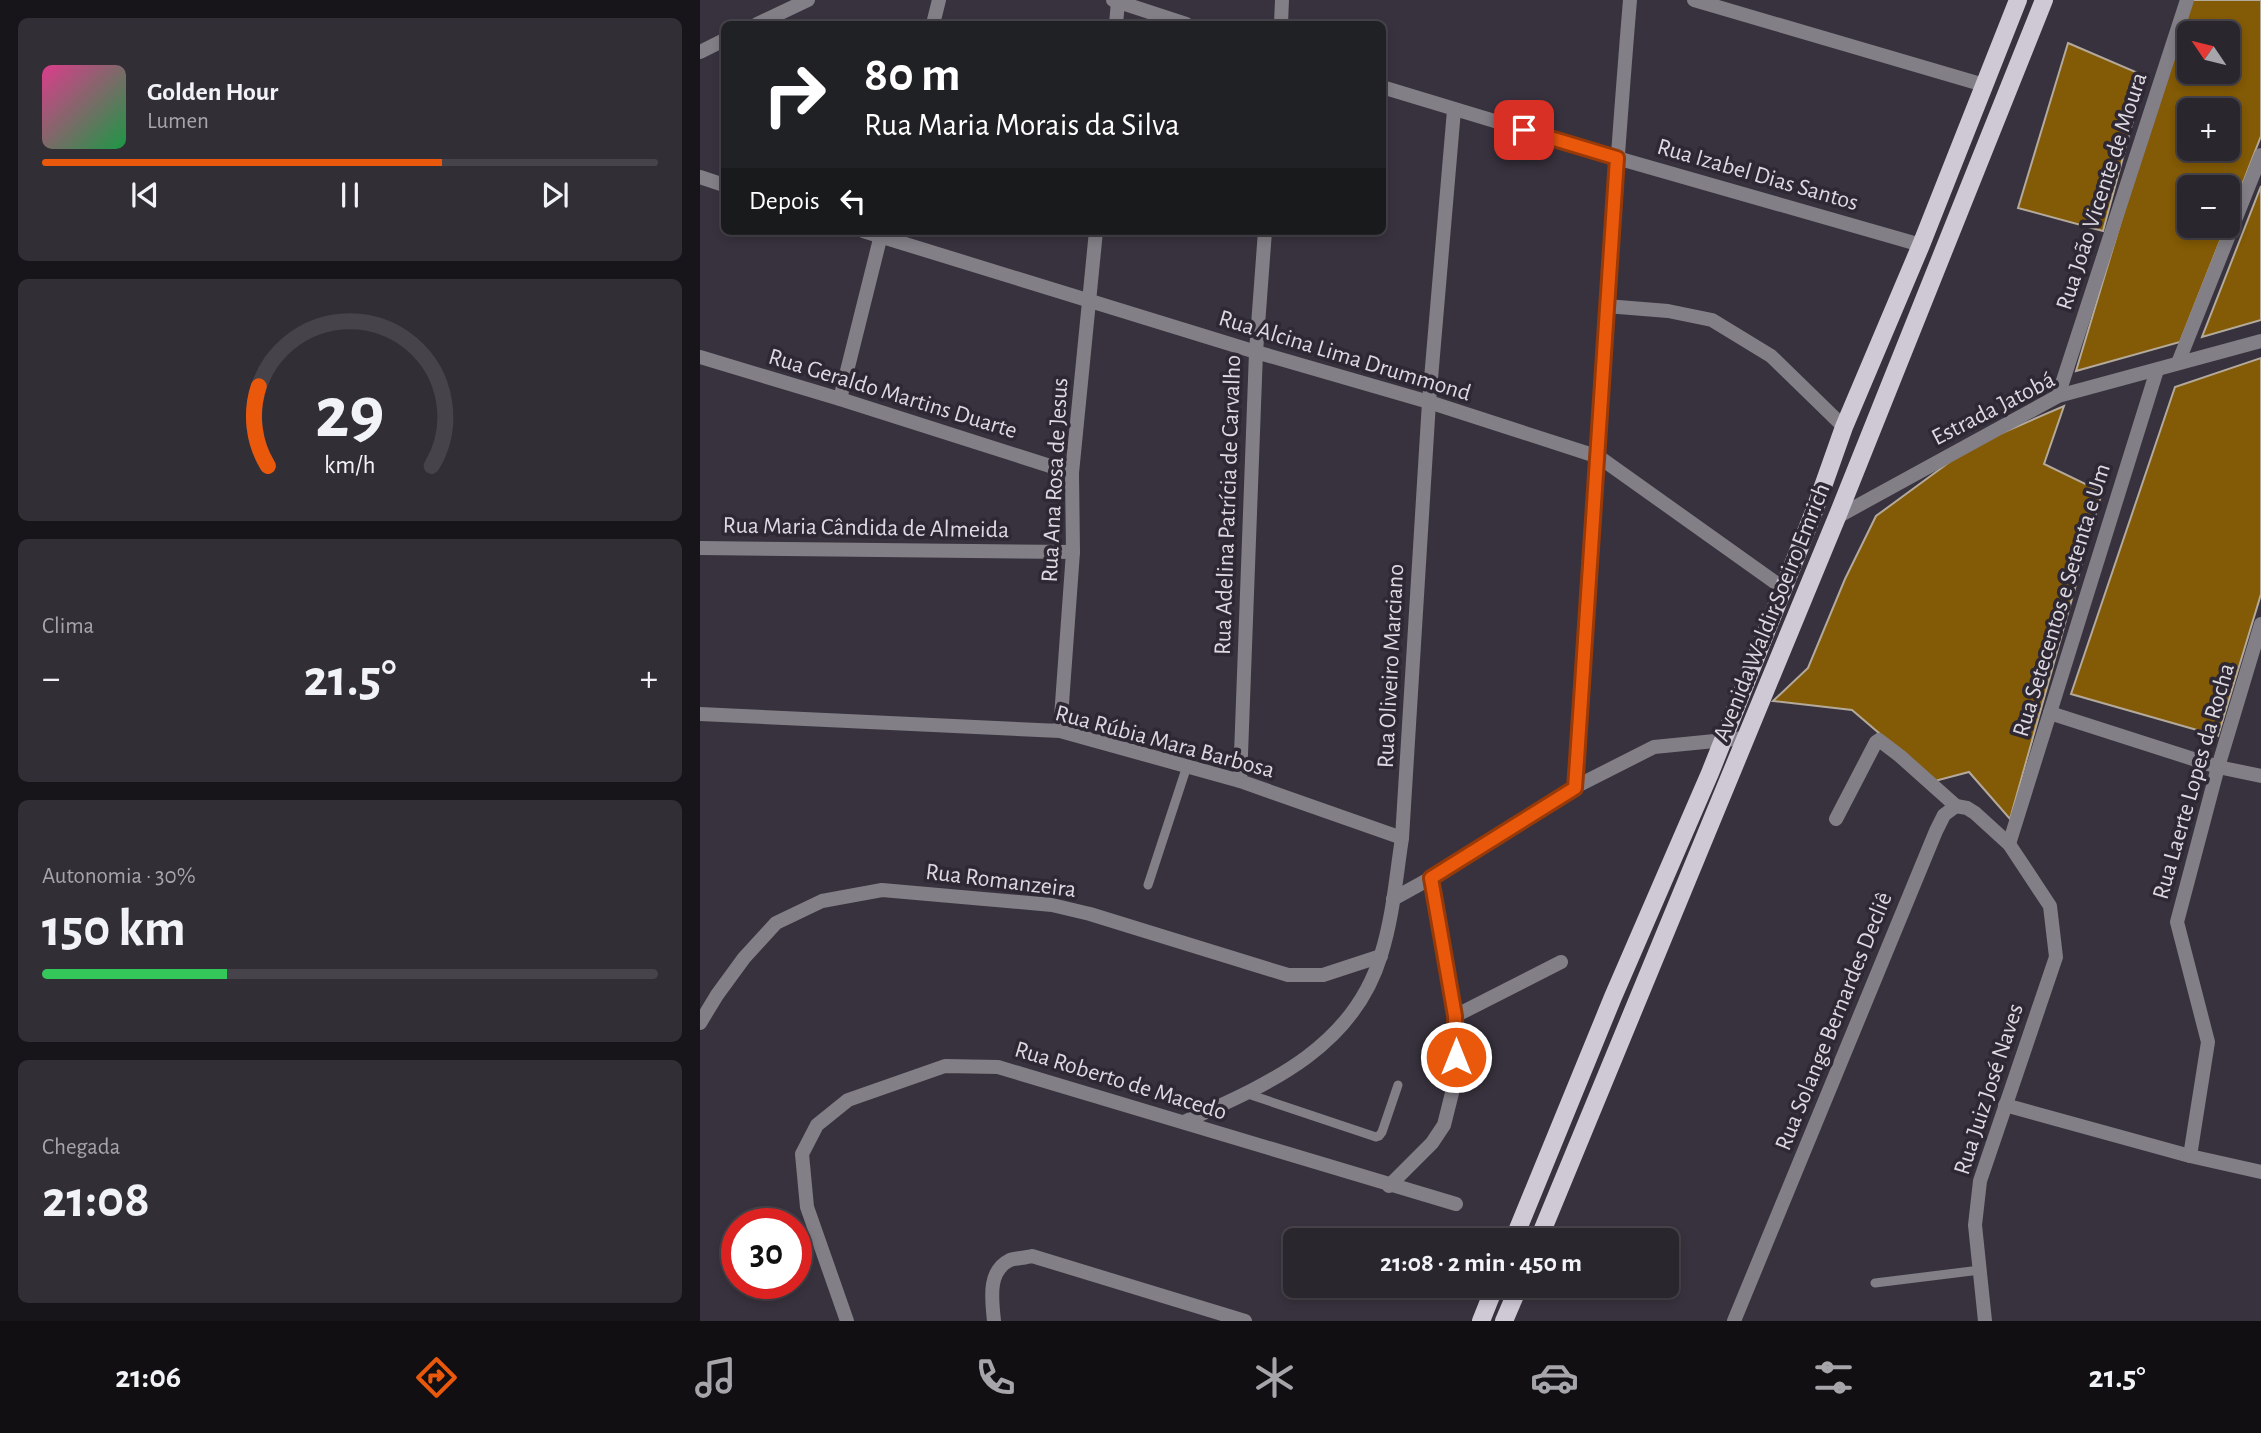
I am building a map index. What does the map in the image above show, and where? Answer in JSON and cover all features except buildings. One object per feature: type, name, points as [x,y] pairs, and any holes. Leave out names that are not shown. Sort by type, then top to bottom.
[{"type":"main road","name":"Avenida Waldir Soeiro Emrich","points":[[1518,1228],[1613,997],[1723,741],[1844,427],[1921,245],[2018,0]]},
{"type":"main road","name":"Avenida Waldir Soeiro Emrich","points":[[1543,1228],[1838,517],[2044,0]]},
{"type":"main road","points":[[1481,1321],[1490,1298]]},
{"type":"main road","points":[[1507,1313],[1519,1321]]},
{"type":"street","points":[[763,21],[808,0]]},
{"type":"street","points":[[934,21],[939,0]]},
{"type":"street","points":[[1281,21],[1283,0]]},
{"type":"street","points":[[1575,788],[1599,457],[1606,306],[1630,0]]},
{"type":"street","points":[[1695,0],[1984,85]]},
{"type":"street","name":"Rua João Vicente de Moura","points":[[2058,396],[2187,0]]},
{"type":"street","points":[[1116,21],[1115,1],[1177,21]]},
{"type":"street","points":[[700,52],[721,42]]},
{"type":"street","name":"Rua Izabel Dias Santos","points":[[1386,88],[1921,245]]},
{"type":"street","name":"Rua Oliveiro Marciano","points":[[1184,1122],[1248,1094],[1282,1075],[1316,1051],[1358,1008],[1381,956],[1402,838],[1429,402],[1454,110]]},
{"type":"street","points":[[2178,363],[2261,156]]},
{"type":"street","points":[[700,177],[721,184]]},
{"type":"street","points":[[840,399],[881,235]]},
{"type":"street","name":"Rua Alcina Lima Drummond","points":[[884,235],[1090,302],[1429,402],[1599,457],[1783,588]]},
{"type":"street","name":"Rua Ana Rosa de Jesus","points":[[1060,731],[1073,552],[1072,473],[1096,235]]},
{"type":"street","name":"Rua Adelina Patrícia de Carvalho","points":[[1240,781],[1256,352],[1265,235]]},
{"type":"street","points":[[1606,306],[1668,311],[1712,320],[1771,356],[1844,427]]},
{"type":"street","name":"Estrada Jatobá","points":[[1838,517],[2058,396],[2261,341]]},
{"type":"street","name":"Rua Geraldo Martins Duarte","points":[[700,357],[1072,473]]},
{"type":"street","name":"Rua Setecentos e Setenta e Um","points":[[2010,844],[2157,370]]},
{"type":"street","name":"Rua Maria Cândida de Almeida","points":[[700,548],[1073,552]]},
{"type":"street","name":"Rua Laerte Lopes da Rocha","points":[[2190,1156],[2208,1042],[2177,922],[2218,767],[2261,624]]},
{"type":"street","points":[[2050,713],[2218,767],[2261,776]]},
{"type":"street","name":"Rua Rúbia Mara Barbosa","points":[[700,714],[1060,731],[1240,781],[1402,838]]},
{"type":"street","points":[[1393,899],[1575,788],[1654,747],[1745,738]]},
{"type":"street","points":[[1836,820],[1875,742],[1879,740],[1956,806],[1975,813],[2010,844]]},
{"type":"street","name":"Rua Solange Bernardes Decliê","points":[[1734,1321],[1936,831],[1944,815],[1956,806]]},
{"type":"street","name":"Rua Juiz José Naves","points":[[1985,1321],[1975,1226],[1980,1181],[2056,957],[2050,906],[2010,844]]},
{"type":"street","points":[[1389,1186],[1432,1143],[1444,1125],[1456,1077],[1455,1016],[1431,878]]},
{"type":"street","name":"Rua Romanzeira","points":[[700,1023],[744,958],[776,923],[822,901],[882,890],[1052,905],[1090,914],[1288,975],[1323,975],[1381,956]]},
{"type":"street","points":[[1455,1016],[1561,962]]},
{"type":"street","name":"Rua Roberto de Macedo","points":[[847,1321],[807,1207],[802,1154],[817,1125],[848,1100],[945,1066],[998,1067],[1456,1204]]},
{"type":"street","points":[[2005,1105],[2190,1156],[2261,1172]]},
{"type":"street","points":[[994,1321],[991,1295],[996,1272],[1010,1260],[1032,1256],[1245,1321]]},
{"type":"lane","points":[[1149,885],[1187,766]]},
{"type":"lane","points":[[1248,1094],[1376,1136],[1382,1132],[1398,1085]]},
{"type":"lane","points":[[1875,1283],[1980,1270]]},
{"type":"route","points":[[1456,1057],[1455,1016],[1431,878],[1575,788],[1617,158],[1524,130]]}]
